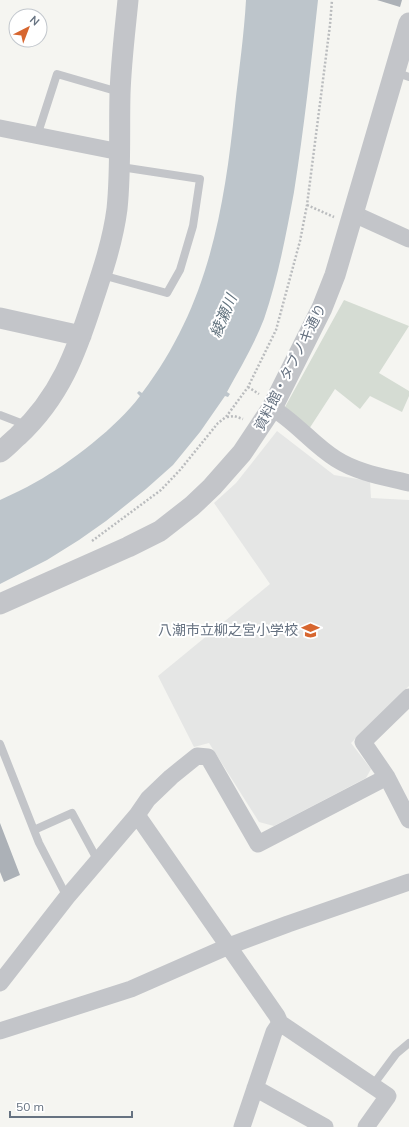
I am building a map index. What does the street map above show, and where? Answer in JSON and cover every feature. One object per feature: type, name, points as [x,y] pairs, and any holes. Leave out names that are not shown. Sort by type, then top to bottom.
[{"type":"street","points":[[0,452],[28,426],[51,399],[63,378],[81,336],[102,275],[114,230],[117,208],[120,159],[120,93],[128,0]]},
{"type":"street","name":"資料館・タブノキ通り","points":[[0,604],[160,531],[192,506],[212,487],[242,453],[272,408],[322,308],[335,275],[352,219],[402,74],[409,23]]},
{"type":"street","points":[[0,128],[37,136],[120,159]]},
{"type":"street","points":[[352,219],[409,238]]},
{"type":"street","points":[[0,318],[81,336]]},
{"type":"street","points":[[272,408],[283,414],[336,459],[346,465],[376,476],[409,483]]},
{"type":"street","points":[[376,476],[376,487],[409,492]]},
{"type":"street","points":[[409,697],[363,742],[387,777],[409,820]]},
{"type":"street","points":[[0,983],[68,897],[137,815],[148,799],[171,777],[197,756],[208,756],[258,844],[387,777]]},
{"type":"street","points":[[137,815],[278,1016],[280,1023],[388,1096],[366,1127]]},
{"type":"street","points":[[0,1031],[131,989],[229,946],[409,882]]},
{"type":"street","points":[[242,1127],[274,1032],[280,1023]]},
{"type":"street","points":[[255,1088],[325,1127]]},
{"type":"lane","points":[[37,136],[57,74],[120,93]]},
{"type":"lane","points":[[102,275],[167,293],[180,270],[193,226],[198,200],[200,179],[120,159]]},
{"type":"lane","points":[[0,415],[28,426]]},
{"type":"lane","points":[[0,744],[39,843],[68,897]]},
{"type":"lane","points":[[34,830],[72,813],[98,861]]},
{"type":"lane","points":[[373,1085],[396,1054],[409,1043]]},
{"type":"path","points":[[89,544],[161,490],[180,470],[218,423],[226,417],[248,387],[276,330],[300,241],[307,205],[330,33],[332,0]]},
{"type":"path","points":[[307,205],[352,219]]},
{"type":"path","points":[[226,417],[234,416],[247,422]]},
{"type":"shaded area","points":[[344,300],[409,326],[379,373],[409,391],[409,396],[402,412],[370,396],[360,409],[335,389],[309,429],[285,407]]},
{"type":"shaded area","name":"八潮市立柳之宮小学校","points":[[277,431],[334,475],[370,481],[371,498],[409,500],[409,686],[351,743],[371,769],[366,778],[274,826],[259,822],[209,743],[194,747],[158,676],[270,584],[214,503],[236,483]]},
{"type":"water","name":"綾瀬川","points":[[246,0],[318,0],[294,192],[278,272],[260,329],[227,392],[230,394],[228,397],[225,396],[200,432],[173,465],[106,521],[79,540],[47,560],[0,584],[0,500],[32,485],[78,455],[106,432],[131,408],[140,396],[137,393],[139,391],[142,393],[164,360],[183,326],[198,292],[209,257],[225,183],[231,145]]},
{"type":"building","points":[[377,0],[402,0],[400,7]]},
{"type":"building","points":[[0,823],[20,875],[4,882],[0,872]]},
{"type":"place","name":"八潮市立柳之宮小学校","points":[[311,630]]}]
